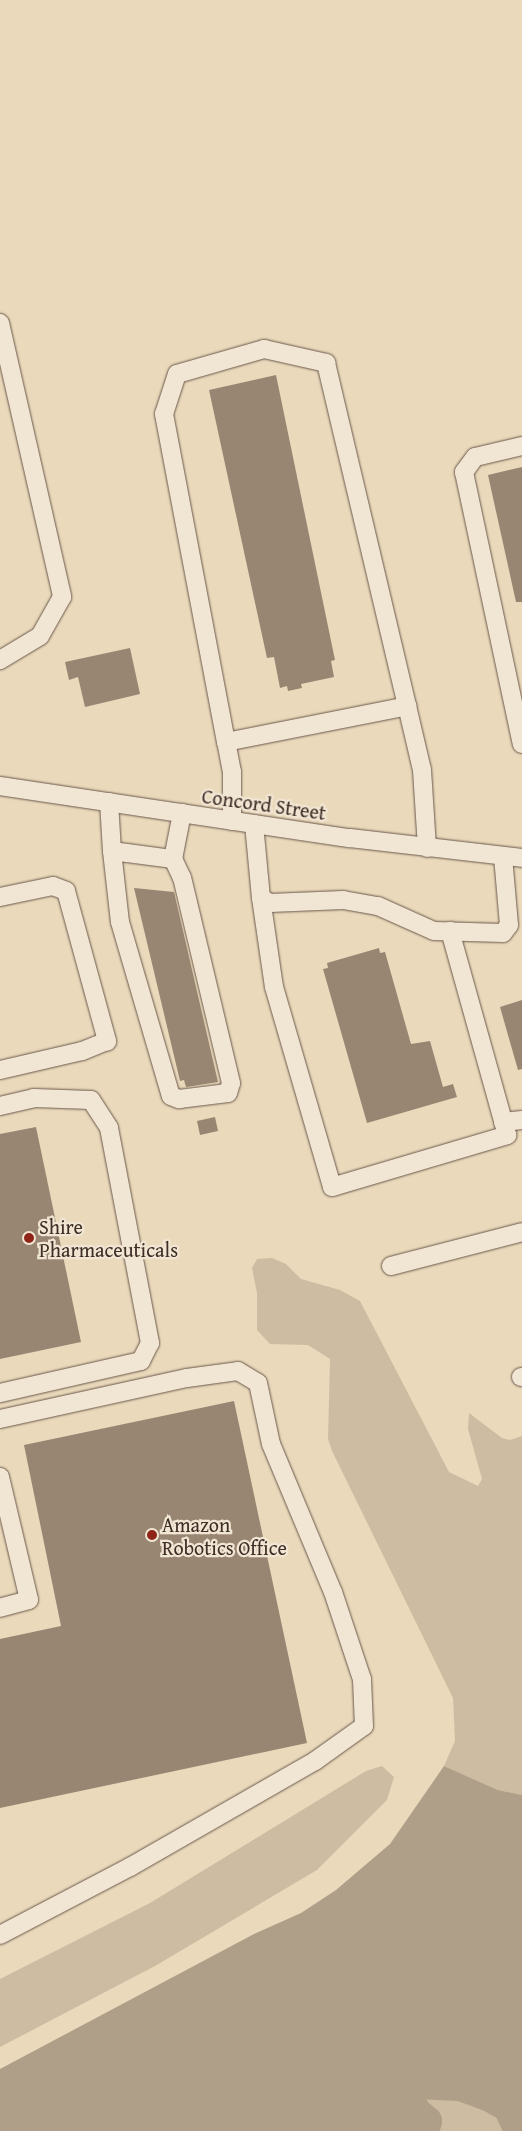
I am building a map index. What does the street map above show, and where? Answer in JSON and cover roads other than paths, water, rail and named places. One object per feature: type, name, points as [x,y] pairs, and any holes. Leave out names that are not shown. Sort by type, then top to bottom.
[{"type":"street","points":[[0,323],[62,597],[40,636],[0,660]]},
{"type":"street","points":[[232,821],[232,772],[164,414],[178,374],[264,349],[326,363],[422,770],[427,848]]},
{"type":"street","points":[[522,446],[476,457],[464,472],[522,744]]},
{"type":"street","points":[[226,742],[407,706]]},
{"type":"street","name":"Concord Street","points":[[0,786],[427,848],[522,858]]},
{"type":"street","points":[[109,802],[120,922],[171,1096],[179,1099],[228,1093],[231,1083],[182,878],[173,859],[182,813]]},
{"type":"street","points":[[254,824],[261,898],[274,987],[332,1187],[507,1135],[450,931]]},
{"type":"street","points":[[112,851],[173,859]]},
{"type":"street","points":[[261,898],[270,903],[343,900],[378,906],[434,931],[503,933],[509,925],[515,905],[503,856]]},
{"type":"street","points":[[0,898],[53,886],[66,891],[107,1041],[82,1052],[0,1070]]},
{"type":"street","points":[[0,1106],[34,1098],[91,1100],[109,1128],[150,1343],[141,1361],[0,1393]]},
{"type":"street","points":[[503,1122],[522,1120]]},
{"type":"street","points":[[391,1266],[522,1232]]},
{"type":"street","points":[[0,1419],[187,1378],[238,1371],[258,1383],[271,1444],[333,1592],[362,1679],[364,1726],[315,1761],[130,1867],[0,1935]]},
{"type":"street","points":[[0,1478],[29,1600],[0,1608]]},
{"type":"waterway","points":[[424,2131],[427,2121],[415,2111],[410,2098],[417,2084],[460,2086],[488,2096],[508,2107],[519,2131]]},
{"type":"place","name":"Shire Pharmaceuticals","points":[[29,1238]]},
{"type":"place","name":"Amazon Robotics Office","points":[[152,1535]]}]
